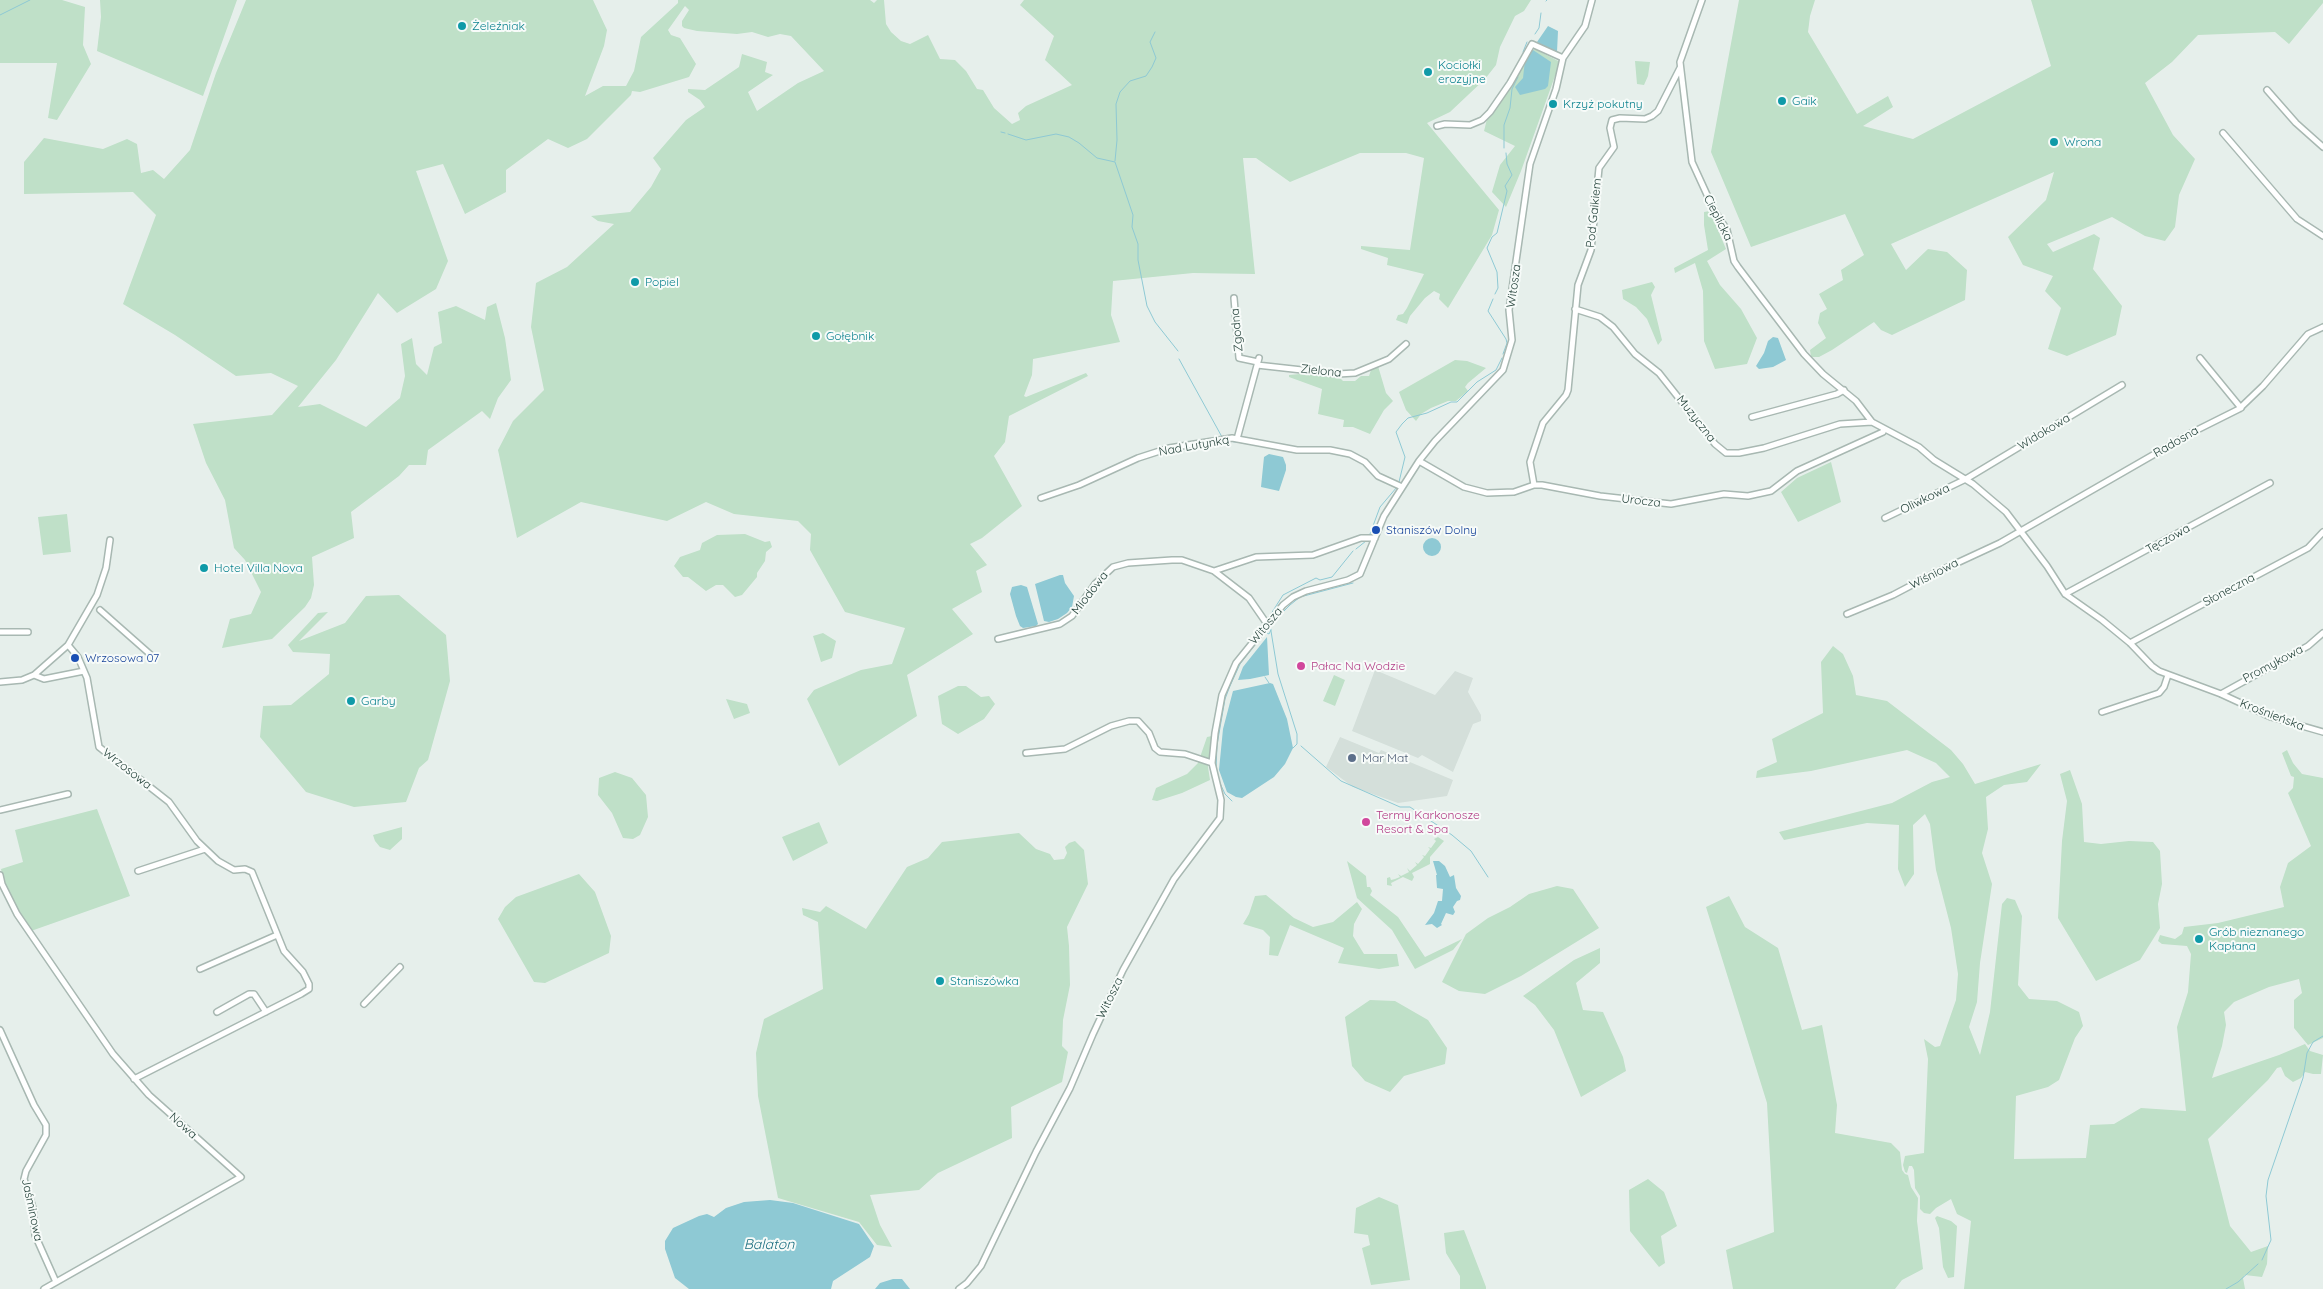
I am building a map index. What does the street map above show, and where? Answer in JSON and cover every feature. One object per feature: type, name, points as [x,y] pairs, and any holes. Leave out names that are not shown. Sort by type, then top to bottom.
[{"type":"street","name":"Witosza","points":[[959,1289],[968,1283],[981,1266],[1036,1152],[1070,1088],[1096,1026],[1123,970],[1174,879],[1220,818],[1221,800],[1212,763],[1215,733],[1226,682],[1236,662],[1293,597],[1306,591],[1348,580],[1360,574],[1384,516],[1419,461],[1435,440],[1495,381],[1503,370],[1512,340],[1509,310],[1517,268],[1528,173],[1556,89],[1563,58],[1585,26],[1592,0]]},
{"type":"street","name":"Cieplicka","points":[[1702,0],[1682,54],[1680,68],[1692,162],[1714,210],[1727,230],[1734,261],[1746,280],[1804,354],[1856,401],[1872,422]]},
{"type":"street","points":[[1437,126],[1445,124],[1470,125],[1482,120],[1490,112],[1510,83],[1532,44],[1563,58]]},
{"type":"street","name":"Pod Gaikiem","points":[[1534,485],[1530,462],[1543,423],[1568,390],[1579,278],[1590,256],[1594,237],[1599,168],[1614,147],[1610,128],[1612,120],[1620,118],[1645,119],[1652,116],[1658,111],[1680,68]]},
{"type":"street","points":[[2267,90],[2296,123],[2323,147]]},
{"type":"street","points":[[2223,133],[2297,220],[2323,236]]},
{"type":"street","name":"Zgodna","points":[[1234,298],[1239,355],[1243,360]]},
{"type":"street","name":"Muzyczna","points":[[1575,309],[1600,317],[1613,327],[1635,354],[1659,373],[1714,444],[1726,453],[1739,453],[1764,448],[1840,424],[1872,422]]},
{"type":"street","name":"Radosna","points":[[2020,532],[2193,432],[2241,408],[2313,330],[2323,327]]},
{"type":"street","name":"Zielona","points":[[1243,360],[1338,374],[1355,373],[1389,359],[1406,344]]},
{"type":"street","points":[[2200,358],[2241,408]]},
{"type":"street","points":[[1237,439],[1258,362]]},
{"type":"street","name":"Widokowa","points":[[1966,479],[2122,385]]},
{"type":"street","points":[[1752,417],[1837,394],[1844,390]]},
{"type":"street","name":"Krośnieńska","points":[[1872,422],[1919,447],[1934,460],[1966,479],[2006,512],[2065,594],[2102,620],[2130,643],[2152,666],[2168,675],[2221,694],[2271,717],[2323,732]]},
{"type":"street","name":"Urocza","points":[[1419,461],[1460,485],[1480,491],[1509,493],[1534,485],[1671,504],[1724,494],[1759,495],[1778,488],[1797,470],[1883,432],[1884,429]]},
{"type":"street","name":"Nad Lutynką","points":[[1041,498],[1079,485],[1138,458],[1169,448],[1237,439],[1296,450],[1330,450],[1350,454],[1365,462],[1378,476],[1402,487]]},
{"type":"street","name":"Oliwkowa","points":[[1885,518],[1966,479]]},
{"type":"street","name":"Tęczowa","points":[[2065,594],[2270,483]]},
{"type":"street","name":"Wiśniowa","points":[[1847,614],[1893,595],[2020,532]]},
{"type":"street","name":"Słoneczna","points":[[2130,643],[2308,548],[2323,532]]},
{"type":"street","points":[[1214,571],[1256,557],[1313,555],[1361,538],[1375,538]]},
{"type":"street","points":[[0,682],[22,680],[34,675],[68,645],[97,595],[106,568],[110,540]]},
{"type":"street","name":"Miodowa","points":[[998,639],[1060,624],[1072,616],[1099,579],[1113,567],[1128,563],[1177,560],[1214,571],[1249,598],[1268,624]]},
{"type":"street","points":[[100,610],[151,655]]},
{"type":"street","points":[[0,632],[28,632]]},
{"type":"street","name":"Promykowa","points":[[2221,694],[2308,646],[2323,633]]},
{"type":"street","name":"Wrzosowa","points":[[68,645],[78,657],[87,678],[99,747],[169,802],[205,849],[224,866],[234,870],[245,869],[252,872],[287,956],[303,972],[310,987],[301,994],[134,1079]]},
{"type":"street","points":[[34,675],[44,679],[84,671]]},
{"type":"street","points":[[2102,712],[2159,693],[2164,687],[2168,675]]},
{"type":"street","points":[[1026,753],[1065,749],[1111,726],[1129,721],[1138,721],[1149,734],[1155,748],[1160,752],[1185,754],[1212,763]]},
{"type":"street","points":[[0,810],[68,794]]},
{"type":"street","points":[[138,871],[205,849]]},
{"type":"street","name":"Nowa","points":[[0,875],[1,885],[25,927],[105,1044],[149,1095],[241,1177],[44,1289]]},
{"type":"street","points":[[200,969],[277,935]]},
{"type":"street","points":[[364,1004],[400,967]]},
{"type":"street","points":[[217,1012],[249,994],[254,994],[266,1012]]},
{"type":"street","name":"Jaśminowa","points":[[0,1030],[34,1104],[46,1125],[46,1135],[26,1171],[24,1179],[33,1208],[35,1235],[56,1282]]},
{"type":"shaded area","points":[[1375,670],[1435,695],[1455,671],[1473,678],[1468,692],[1481,715],[1481,721],[1473,724],[1453,772],[1422,755],[1418,758],[1352,731]]},
{"type":"shaded area","points":[[1340,737],[1379,753],[1381,750],[1453,780],[1447,796],[1398,803],[1353,787],[1326,767]]},
{"type":"green space","points":[[0,0],[62,0],[85,7],[83,45],[91,64],[57,120],[48,118],[57,63],[0,63]]},
{"type":"green space","points":[[100,0],[237,0],[203,96],[97,51],[101,17]]},
{"type":"green space","points":[[246,0],[593,0],[607,30],[604,46],[585,96],[603,86],[626,86],[634,71],[641,37],[678,3],[678,0],[870,0],[874,3],[877,0],[884,0],[886,24],[891,32],[901,41],[910,44],[928,35],[940,59],[955,60],[966,71],[977,89],[983,90],[994,108],[1012,124],[1020,120],[1018,113],[1026,106],[1072,85],[1045,60],[1054,36],[1020,5],[1024,0],[1531,0],[1524,11],[1515,16],[1500,47],[1496,65],[1485,79],[1450,112],[1427,123],[1499,210],[1492,235],[1448,308],[1439,299],[1440,294],[1434,291],[1425,298],[1410,316],[1407,324],[1396,320],[1398,315],[1403,314],[1407,308],[1424,274],[1387,265],[1388,258],[1361,249],[1361,246],[1410,250],[1424,158],[1406,153],[1360,153],[1290,182],[1256,158],[1243,158],[1255,274],[1193,273],[1113,281],[1111,315],[1120,342],[1033,359],[1032,375],[1024,396],[1026,397],[1086,373],[1088,376],[1009,416],[1005,442],[994,456],[1022,506],[982,538],[970,544],[987,565],[976,571],[982,592],[952,609],[973,634],[907,675],[917,716],[839,766],[807,699],[814,690],[861,670],[892,664],[905,628],[845,612],[810,550],[811,534],[798,521],[734,514],[706,502],[667,521],[581,502],[517,538],[498,450],[513,421],[544,390],[531,327],[536,283],[567,267],[614,224],[598,221],[591,216],[630,212],[651,187],[661,169],[653,158],[686,120],[705,107],[700,100],[688,92],[688,89],[705,90],[739,67],[742,54],[767,62],[765,72],[773,75],[748,92],[757,111],[798,83],[824,71],[791,36],[780,34],[768,37],[752,32],[737,34],[697,31],[684,28],[682,21],[689,10],[685,6],[668,30],[671,35],[680,38],[696,64],[689,77],[640,92],[632,91],[631,95],[587,139],[568,148],[548,139],[506,170],[506,192],[465,214],[443,164],[416,171],[448,261],[436,289],[397,313],[378,293],[336,360],[298,407],[320,404],[366,427],[400,398],[405,376],[401,344],[412,338],[416,364],[427,375],[434,347],[442,343],[438,312],[456,306],[485,320],[487,307],[496,303],[505,338],[511,380],[498,398],[490,419],[482,411],[428,450],[426,465],[409,465],[399,476],[351,512],[354,538],[312,557],[314,585],[311,598],[305,607],[272,639],[222,648],[230,619],[251,614],[261,592],[245,560],[234,548],[225,500],[206,463],[193,424],[272,415],[298,386],[271,373],[236,376],[175,335],[123,304],[156,215],[133,192],[24,194],[24,162],[44,138],[103,149],[127,139],[137,144],[141,173],[153,170],[164,179],[190,150],[216,73]]},
{"type":"green space","points":[[1739,0],[1815,0],[1808,32],[1857,114],[1888,96],[1893,107],[1863,126],[1913,139],[2051,66],[2031,0],[2323,0],[2323,3],[2289,44],[2275,32],[2198,35],[2172,62],[2145,83],[2173,135],[2195,159],[2179,195],[2175,227],[2165,241],[2145,236],[2112,217],[2047,244],[2053,252],[2094,234],[2100,238],[2093,269],[2122,306],[2116,335],[2067,356],[2048,349],[2061,308],[2045,291],[2053,276],[2023,265],[2008,237],[2046,200],[2054,172],[1891,244],[1906,270],[1928,249],[1947,252],[1967,270],[1965,300],[1892,335],[1881,330],[1874,322],[1832,350],[1819,357],[1811,357],[1810,350],[1826,338],[1818,323],[1820,313],[1827,309],[1819,294],[1843,280],[1841,270],[1864,255],[1845,214],[1751,247],[1711,152]]},
{"type":"green space","points":[[1535,49],[1560,62],[1506,207],[1492,192],[1500,165],[1515,146],[1484,131],[1487,119],[1510,87],[1529,53]]},
{"type":"green space","points":[[1635,61],[1650,62],[1648,76],[1644,85],[1637,84]]},
{"type":"green space","points":[[1710,211],[1726,249],[1707,261],[1720,285],[1741,309],[1757,338],[1747,364],[1715,369],[1704,341],[1703,291],[1695,263],[1675,273],[1674,268],[1708,250],[1704,212]]},
{"type":"green space","points":[[1652,282],[1655,287],[1651,295],[1662,340],[1658,345],[1647,319],[1636,307],[1623,299],[1622,290]]},
{"type":"green space","points":[[1455,360],[1467,361],[1486,368],[1468,383],[1465,387],[1468,391],[1456,401],[1448,401],[1431,408],[1421,414],[1416,421],[1406,410],[1399,392]]},
{"type":"green space","points":[[1378,366],[1386,393],[1393,401],[1384,410],[1370,434],[1353,427],[1343,427],[1344,420],[1318,414],[1322,389],[1289,377],[1289,375],[1300,374],[1339,377],[1343,381],[1355,381],[1361,376],[1369,376],[1371,370]]},
{"type":"green space","points":[[1831,462],[1841,502],[1798,522],[1781,492],[1797,478]]},
{"type":"green space","points":[[67,514],[71,552],[43,555],[38,517]]},
{"type":"green space","points":[[745,534],[765,542],[770,541],[772,547],[766,552],[765,561],[757,573],[757,577],[742,595],[735,597],[723,585],[716,585],[706,591],[688,577],[683,577],[674,566],[680,557],[700,550],[702,543],[717,535]]},
{"type":"green space","points":[[399,595],[446,635],[450,681],[428,760],[419,768],[406,802],[354,807],[306,792],[260,737],[263,706],[291,705],[329,674],[330,654],[293,652],[288,645],[318,613],[328,612],[299,641],[345,623],[366,596]]},
{"type":"green space","points":[[823,633],[836,641],[832,658],[821,662],[813,636]]},
{"type":"green space","points":[[1833,646],[1843,654],[1853,676],[1856,695],[1887,701],[1951,750],[1963,764],[1975,784],[2041,764],[2027,782],[2004,785],[1986,797],[1988,829],[1982,853],[1992,884],[1980,963],[1977,1002],[1969,1027],[1980,1055],[1990,1012],[2002,904],[2007,898],[2015,900],[2022,916],[2018,985],[2029,999],[2057,1001],[2079,1012],[2083,1026],[2075,1038],[2059,1080],[2048,1087],[2016,1096],[2014,1159],[2086,1158],[2090,1125],[2114,1124],[2141,1108],[2186,1111],[2177,1027],[2188,992],[2191,954],[2187,946],[2162,944],[2158,941],[2160,935],[2175,939],[2182,934],[2184,927],[2218,923],[2284,907],[2280,887],[2288,863],[2311,846],[2288,793],[2293,788],[2294,777],[2291,776],[2282,753],[2287,750],[2293,763],[2302,774],[2323,778],[2323,1038],[2308,1045],[2294,1028],[2294,1000],[2302,993],[2299,979],[2269,987],[2234,1002],[2224,1012],[2226,1025],[2212,1078],[2305,1044],[2310,1051],[2323,1055],[2321,1074],[2305,1072],[2301,1078],[2293,1082],[2285,1076],[2281,1067],[2277,1068],[2268,1080],[2208,1139],[2230,1226],[2251,1252],[2268,1246],[2267,1264],[2262,1277],[2245,1275],[2243,1278],[2245,1289],[1964,1289],[1971,1221],[1957,1214],[1951,1199],[1930,1214],[1924,1213],[1920,1209],[1920,1196],[1915,1188],[1914,1170],[1912,1166],[1909,1166],[1907,1173],[1903,1165],[1905,1156],[1924,1153],[1928,1059],[1924,1039],[1935,1047],[1940,1046],[1956,1000],[1958,974],[1951,928],[1936,870],[1930,824],[1925,814],[1913,825],[1914,874],[1905,887],[1898,869],[1899,825],[1867,823],[1784,840],[1779,832],[1892,803],[1932,782],[1950,777],[1936,763],[1907,750],[1811,771],[1756,778],[1757,771],[1777,762],[1772,739],[1823,713],[1821,662]]},
{"type":"green space","points":[[1334,675],[1345,680],[1335,706],[1323,701]]},
{"type":"green space","points":[[958,686],[966,686],[981,697],[989,696],[995,704],[984,719],[958,734],[942,724],[938,696]]},
{"type":"green space","points":[[726,699],[747,704],[750,713],[734,719]]},
{"type":"green space","points":[[1212,736],[1208,767],[1210,780],[1182,793],[1157,801],[1152,800],[1156,788],[1187,774],[1198,763],[1207,737]]},
{"type":"green space","points":[[2070,770],[2082,804],[2084,842],[2101,844],[2129,841],[2153,842],[2160,851],[2162,884],[2158,904],[2160,928],[2140,960],[2096,981],[2058,918],[2062,841],[2067,801],[2060,774]]},
{"type":"green space","points":[[615,772],[632,778],[646,795],[648,817],[640,835],[633,839],[623,838],[612,813],[598,795],[599,778]]},
{"type":"green space","points":[[97,809],[130,896],[31,931],[4,885],[1,869],[23,862],[15,830]]},
{"type":"green space","points":[[819,822],[828,843],[793,861],[782,837]]},
{"type":"green space","points":[[402,827],[402,839],[390,850],[380,847],[375,841],[373,835]]},
{"type":"green space","points":[[1019,833],[1036,849],[1050,854],[1054,860],[1064,859],[1067,853],[1065,847],[1075,841],[1084,850],[1088,884],[1067,927],[1070,985],[1063,1020],[1062,1046],[1068,1052],[1062,1082],[1011,1107],[1012,1138],[938,1173],[919,1190],[870,1195],[880,1225],[892,1247],[877,1245],[859,1222],[778,1198],[758,1096],[756,1053],[764,1019],[823,989],[818,922],[803,915],[802,908],[820,912],[826,906],[866,929],[907,867],[928,858],[942,842]]},
{"type":"green space","points":[[1438,837],[1444,841],[1430,857],[1430,864],[1412,873],[1414,877],[1412,881],[1403,877],[1391,883],[1392,886],[1387,885],[1387,878],[1390,877],[1391,880],[1400,877],[1398,874],[1401,876],[1409,872],[1407,868],[1410,871],[1417,865],[1415,862],[1418,864],[1424,857],[1422,855],[1425,856],[1430,849],[1428,847],[1431,848],[1436,841],[1434,839]]},
{"type":"green space","points":[[1347,861],[1366,876],[1367,887],[1370,887],[1372,891],[1370,895],[1398,917],[1425,957],[1462,939],[1453,950],[1415,969],[1392,930],[1357,898]]},
{"type":"green space","points":[[579,874],[595,892],[611,936],[609,953],[545,983],[534,982],[498,919],[505,907],[516,897]]},
{"type":"green space","points":[[1557,886],[1573,889],[1599,928],[1521,976],[1485,994],[1459,991],[1442,982],[1466,934],[1488,918],[1510,907],[1529,894]]},
{"type":"green space","points":[[1266,895],[1294,918],[1313,927],[1333,922],[1357,902],[1362,909],[1354,924],[1353,936],[1364,954],[1397,954],[1399,966],[1379,969],[1338,963],[1344,948],[1290,925],[1278,956],[1269,955],[1270,937],[1263,930],[1243,924],[1249,914],[1255,896]]},
{"type":"green space","points":[[1729,896],[1745,927],[1778,948],[1802,1030],[1822,1025],[1837,1105],[1835,1133],[1891,1143],[1900,1152],[1902,1170],[1908,1175],[1911,1187],[1918,1198],[1917,1221],[1923,1269],[1902,1280],[1895,1289],[1733,1289],[1726,1250],[1774,1232],[1767,1103],[1706,907]]},
{"type":"green space","points":[[1600,948],[1600,963],[1576,983],[1583,1010],[1603,1012],[1623,1057],[1626,1071],[1581,1097],[1554,1030],[1535,1005],[1523,996],[1574,960]]},
{"type":"green space","points":[[1370,1000],[1395,1001],[1428,1020],[1447,1048],[1445,1064],[1404,1076],[1390,1092],[1365,1081],[1352,1066],[1345,1017]]},
{"type":"green space","points":[[1648,1179],[1664,1192],[1677,1226],[1661,1236],[1665,1263],[1659,1267],[1630,1231],[1629,1190]]},
{"type":"green space","points":[[1379,1197],[1398,1205],[1410,1280],[1371,1285],[1362,1248],[1370,1245],[1368,1235],[1354,1233],[1356,1208]]},
{"type":"green space","points":[[1937,1216],[1951,1221],[1957,1226],[1954,1277],[1948,1278],[1943,1267],[1939,1228],[1935,1218]]},
{"type":"green space","points":[[1464,1230],[1486,1289],[1460,1289],[1460,1276],[1446,1253],[1444,1233]]},
{"type":"water","points":[[1548,26],[1558,31],[1557,52],[1537,42]]},
{"type":"water","points":[[1533,50],[1551,62],[1548,86],[1545,89],[1520,95],[1515,87],[1523,78],[1525,60]]},
{"type":"water","points":[[1773,337],[1778,338],[1786,360],[1773,367],[1759,369],[1756,366],[1764,353],[1768,341]]},
{"type":"water","points":[[1269,454],[1283,457],[1286,465],[1279,491],[1261,487],[1264,457]]},
{"type":"water","points":[[1428,538],[1436,538],[1441,543],[1439,554],[1428,556],[1423,551],[1423,543]]},
{"type":"water","points":[[1063,575],[1065,583],[1074,596],[1072,607],[1058,619],[1049,622],[1044,621],[1035,584]]},
{"type":"water","points":[[1021,585],[1027,587],[1038,624],[1036,626],[1023,628],[1020,626],[1016,616],[1010,594],[1012,587]]},
{"type":"water","points":[[1267,637],[1269,675],[1238,680],[1243,667]]},
{"type":"water","points":[[1270,683],[1273,684],[1287,719],[1293,748],[1285,764],[1274,777],[1242,798],[1236,797],[1227,792],[1219,770],[1223,729],[1233,691]]},
{"type":"water","points":[[1433,861],[1439,861],[1445,866],[1450,877],[1454,875],[1456,888],[1461,896],[1460,900],[1453,907],[1455,912],[1453,915],[1446,913],[1442,925],[1437,928],[1432,924],[1425,925],[1434,913],[1438,901],[1442,901],[1443,889],[1437,888],[1437,875]]},
{"type":"water","name":"Balaton","points":[[770,1200],[793,1203],[859,1224],[874,1246],[870,1257],[833,1281],[831,1289],[689,1289],[675,1278],[665,1249],[665,1241],[673,1228],[699,1216],[707,1214],[714,1217],[726,1208],[744,1202]]},
{"type":"water","points":[[893,1279],[902,1279],[910,1289],[875,1289],[880,1283]]},
{"type":"waterway","points":[[0,15],[30,0]]},
{"type":"waterway","points":[[1535,34],[1539,28],[1541,13]]},
{"type":"waterway","points":[[1115,161],[1117,140],[1116,104],[1120,92],[1130,81],[1146,76],[1152,67],[1156,58],[1150,42],[1155,32]]},
{"type":"waterway","points":[[1523,52],[1527,42]]},
{"type":"waterway","points":[[1504,148],[1504,125],[1510,108],[1512,89],[1518,77]]},
{"type":"waterway","points":[[1001,132],[1005,133]]},
{"type":"waterway","points":[[1008,134],[1026,140],[1056,134],[1069,137],[1097,158],[1115,162],[1133,215],[1132,227],[1138,244],[1138,260],[1147,306],[1155,322],[1178,351]]},
{"type":"waterway","points":[[1495,294],[1498,288],[1497,272],[1487,248],[1492,237],[1497,233],[1507,191],[1505,186],[1512,175],[1507,164],[1506,153]]},
{"type":"waterway","points":[[1493,299],[1488,311],[1506,339],[1507,343],[1503,354]]},
{"type":"waterway","points":[[1399,482],[1405,457],[1396,432],[1402,424],[1408,418],[1427,413],[1451,402],[1457,402],[1477,382],[1496,370],[1502,358]]},
{"type":"waterway","points":[[1179,359],[1222,437]]},
{"type":"waterway","points":[[1228,441],[1244,443]]},
{"type":"waterway","points":[[1370,534],[1380,507],[1397,487]]},
{"type":"waterway","points":[[1356,549],[1366,541]]},
{"type":"waterway","points":[[1269,617],[1283,595],[1316,578],[1320,580],[1332,577],[1353,551]]},
{"type":"waterway","points":[[1293,748],[1297,744],[1297,734],[1278,674],[1270,625],[1300,597],[1353,583]]},
{"type":"waterway","points":[[1216,770],[1217,745],[1225,699],[1230,686],[1240,664],[1265,632],[1269,634],[1271,630]]},
{"type":"waterway","points":[[1265,677],[1269,683]]},
{"type":"waterway","points":[[1301,746],[1341,781],[1400,807],[1410,807],[1452,835],[1471,851],[1488,877]]},
{"type":"waterway","points":[[1219,781],[1225,794],[1232,801]]},
{"type":"waterway","points":[[2262,1260],[2271,1240],[2266,1196],[2268,1180],[2303,1078],[2307,1053],[2313,1042],[2323,1036]]},
{"type":"waterway","points":[[2226,1289],[2238,1282],[2258,1264]]},
{"type":"place","name":"Żeleźniak","points":[[462,26]]},
{"type":"place","name":"Kociołki erozyjne","points":[[1428,72]]},
{"type":"place","name":"Gaik","points":[[1782,101]]},
{"type":"place","name":"Krzyż pokutny","points":[[1553,104]]},
{"type":"place","name":"Wrona","points":[[2054,142]]},
{"type":"place","name":"Popiel","points":[[635,282]]},
{"type":"place","name":"Gołębnik","points":[[816,336]]},
{"type":"place","name":"Staniszów Dolny","points":[[1376,530]]},
{"type":"place","name":"Hotel Villa Nova","points":[[204,568]]},
{"type":"place","name":"Wrzosowa 07","points":[[75,658]]},
{"type":"place","name":"Pałac Na Wodzie","points":[[1301,666]]},
{"type":"place","name":"Garby","points":[[351,701]]},
{"type":"place","name":"Mar Mat","points":[[1352,758]]},
{"type":"place","name":"Termy Karkonosze Resort & Spa","points":[[1366,822]]},
{"type":"place","name":"Grób nieznanego Kapłana","points":[[2199,939]]},
{"type":"place","name":"Staniszówka","points":[[940,981]]}]
